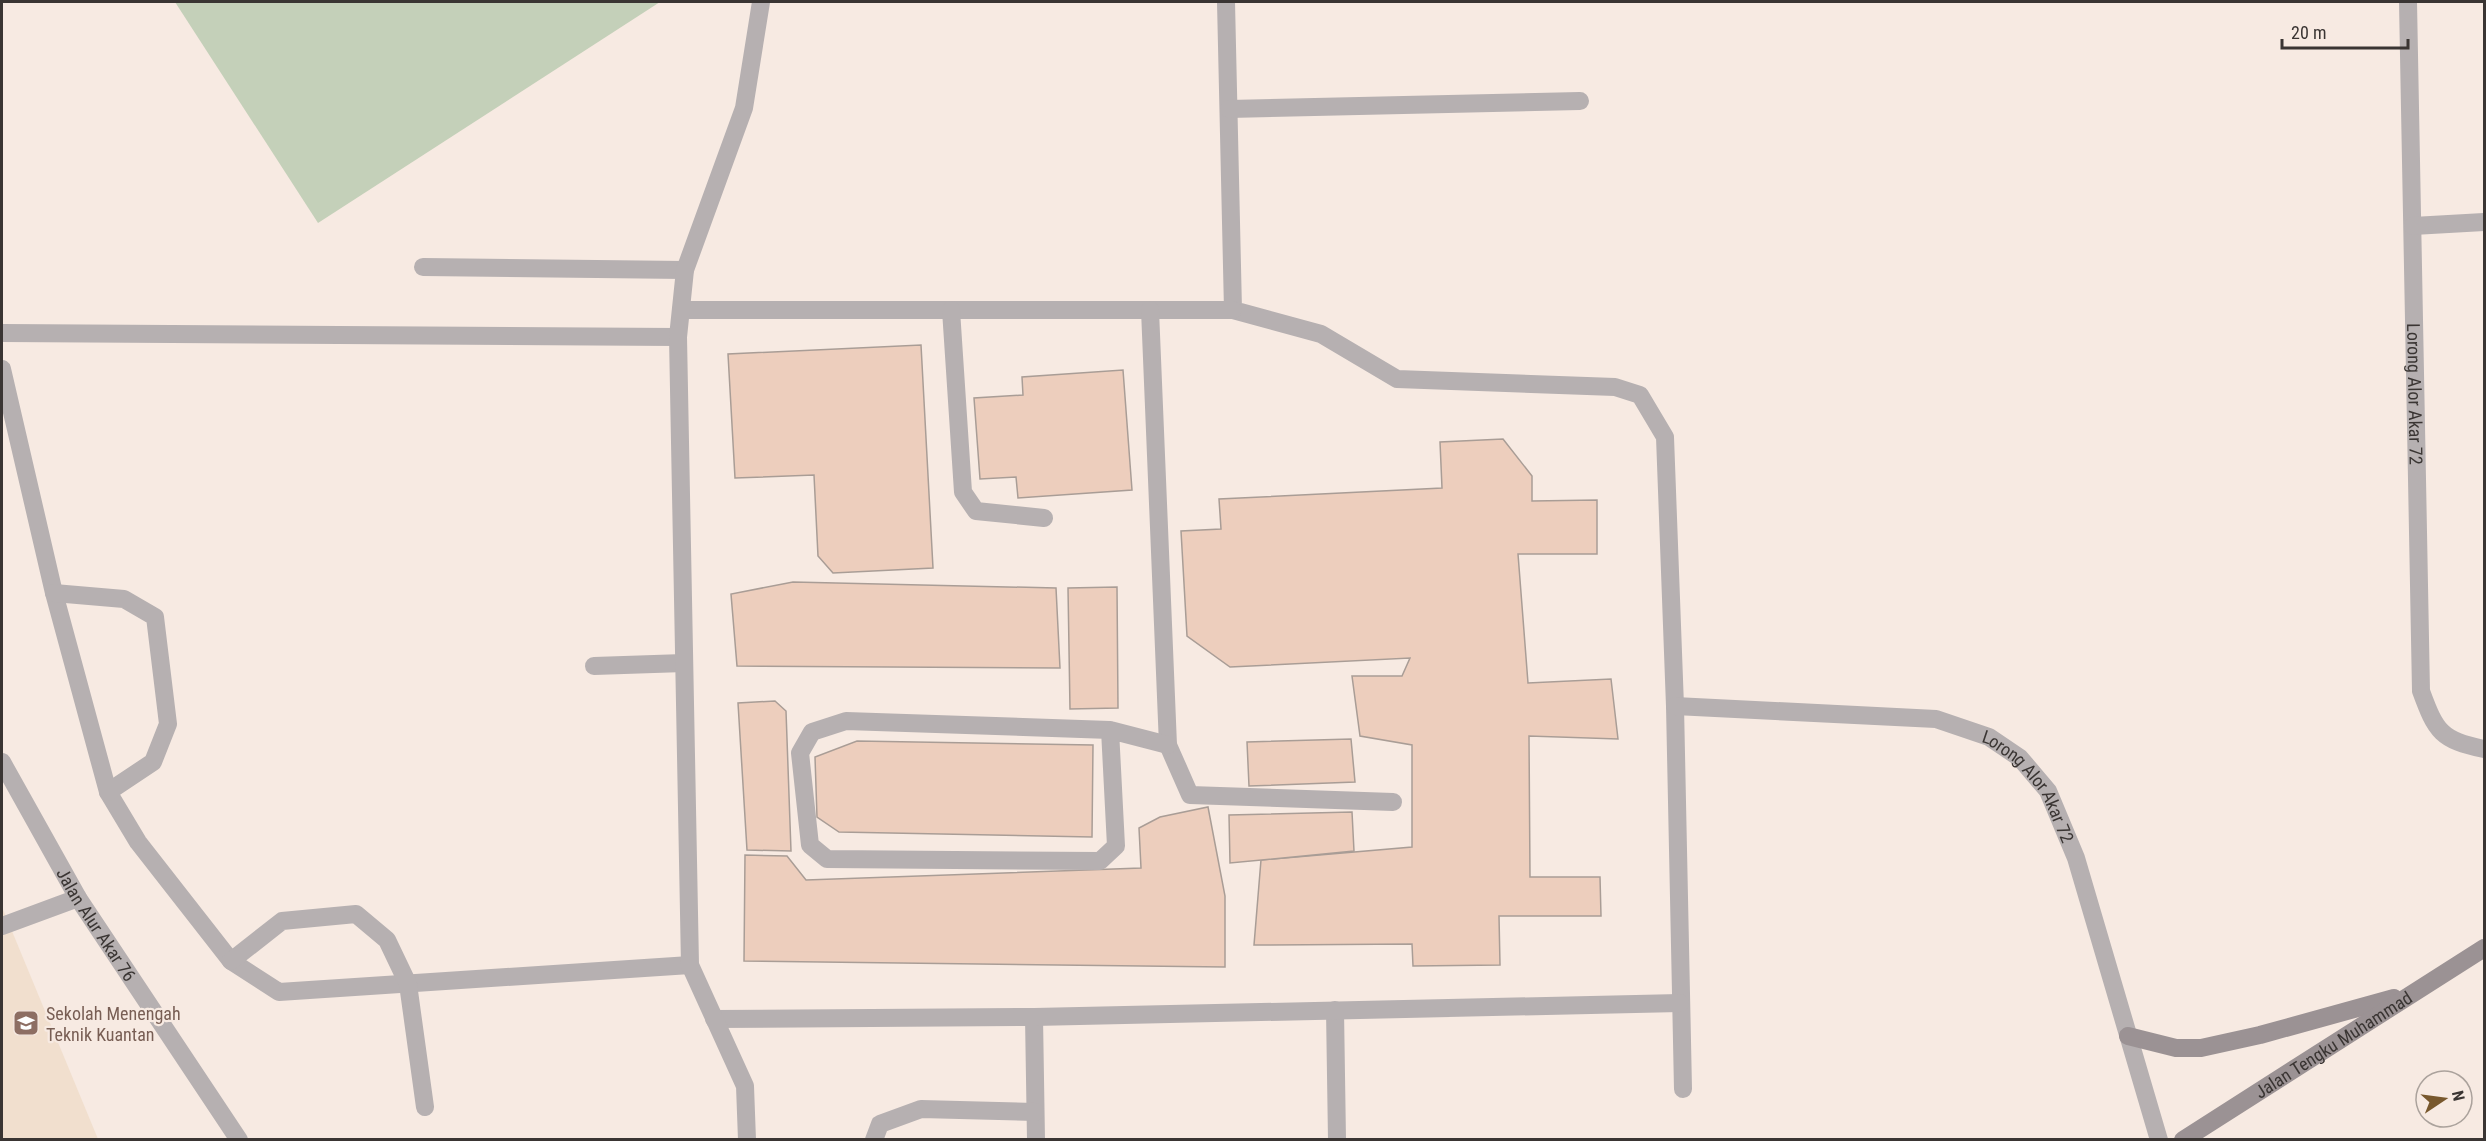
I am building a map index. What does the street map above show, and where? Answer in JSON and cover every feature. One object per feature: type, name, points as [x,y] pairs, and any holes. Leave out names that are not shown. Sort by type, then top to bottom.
[{"type":"main road","name":"Jalan Tengku Muhammad","points":[[2183,1140],[2484,948]]},
{"type":"main road","points":[[2128,1036],[2176,1048],[2201,1048],[2260,1035],[2412,993]]},
{"type":"street","points":[[747,1140],[745,1086],[690,965],[678,337],[685,270],[744,108],[761,2]]},
{"type":"street","points":[[1226,2],[1233,310]]},
{"type":"street","name":"Lorong Alor Akar 72","points":[[2408,2],[2421,691],[2429,714],[2441,734],[2465,745],[2484,749]]},
{"type":"street","points":[[1229,109],[1580,101]]},
{"type":"street","points":[[2413,226],[2484,222]]},
{"type":"street","points":[[423,267],[685,270]]},
{"type":"street","points":[[681,310],[1233,310],[1321,334],[1397,379],[1615,387],[1640,395],[1665,437],[1675,706],[1683,1089]]},
{"type":"street","points":[[951,310],[963,492],[976,511],[1044,518]]},
{"type":"street","points":[[1150,310],[1168,745],[1190,795],[1393,802]]},
{"type":"street","points":[[2,333],[678,337]]},
{"type":"street","points":[[2,369],[54,593],[108,792],[138,842],[231,961],[279,992],[690,965]]},
{"type":"street","points":[[54,593],[124,599],[155,617],[168,724],[153,762],[108,792]]},
{"type":"street","points":[[594,666],[684,663]]},
{"type":"street","name":"Lorong Alor Akar 72","points":[[1675,706],[1936,719],[1989,737],[2020,758],[2048,791],[2076,858],[2159,1140]]},
{"type":"street","points":[[1110,730],[1116,846],[1100,861],[827,859],[810,845],[800,753],[812,732],[846,721],[1110,730],[1168,745]]},
{"type":"street","name":"Jalan Alur Akar 76","points":[[2,762],[78,898],[239,1140]]},
{"type":"street","points":[[2,926],[78,898]]},
{"type":"street","points":[[231,961],[282,921],[356,914],[387,940],[408,984],[425,1107]]},
{"type":"street","points":[[714,1019],[1034,1017],[1680,1003]]},
{"type":"street","points":[[1335,1010],[1337,1140]]},
{"type":"street","points":[[1034,1017],[1036,1140]]},
{"type":"street","points":[[874,1140],[880,1124],[921,1109],[1035,1112]]},
{"type":"shaded area","name":"Sekolah Menengah Teknik Kuantan","points":[[2,907],[98,1139],[2,1139]]},
{"type":"green space","points":[[175,2],[660,2],[318,223]]},
{"type":"building","points":[[921,345],[933,568],[833,573],[818,556],[814,475],[735,478],[728,354]]},
{"type":"building","points":[[1123,370],[1132,490],[1018,498],[1016,477],[980,479],[974,398],[1023,395],[1022,377]]},
{"type":"building","points":[[1503,439],[1532,476],[1532,501],[1597,500],[1597,554],[1518,554],[1528,683],[1611,679],[1618,739],[1529,736],[1530,877],[1600,877],[1601,916],[1499,916],[1500,965],[1413,966],[1412,944],[1254,945],[1261,860],[1412,847],[1412,745],[1360,736],[1352,676],[1402,676],[1410,658],[1230,667],[1187,636],[1181,531],[1221,529],[1219,499],[1442,488],[1440,442]]},
{"type":"building","points":[[793,582],[1056,588],[1060,668],[737,666],[731,594]]},
{"type":"building","points":[[1117,587],[1118,708],[1070,709],[1068,588]]},
{"type":"building","points":[[775,701],[786,711],[791,851],[747,850],[738,703]]},
{"type":"building","points":[[1351,739],[1355,782],[1249,786],[1247,742]]},
{"type":"building","points":[[857,741],[1093,745],[1092,837],[839,832],[817,817],[815,757]]},
{"type":"building","points":[[1208,807],[1225,896],[1225,967],[744,961],[745,855],[787,856],[806,880],[1141,868],[1139,828],[1160,817]]},
{"type":"building","points":[[1352,812],[1354,851],[1230,863],[1229,815]]},
{"type":"place","name":"Sekolah Menengah Teknik Kuantan","points":[[26,1023]]}]
